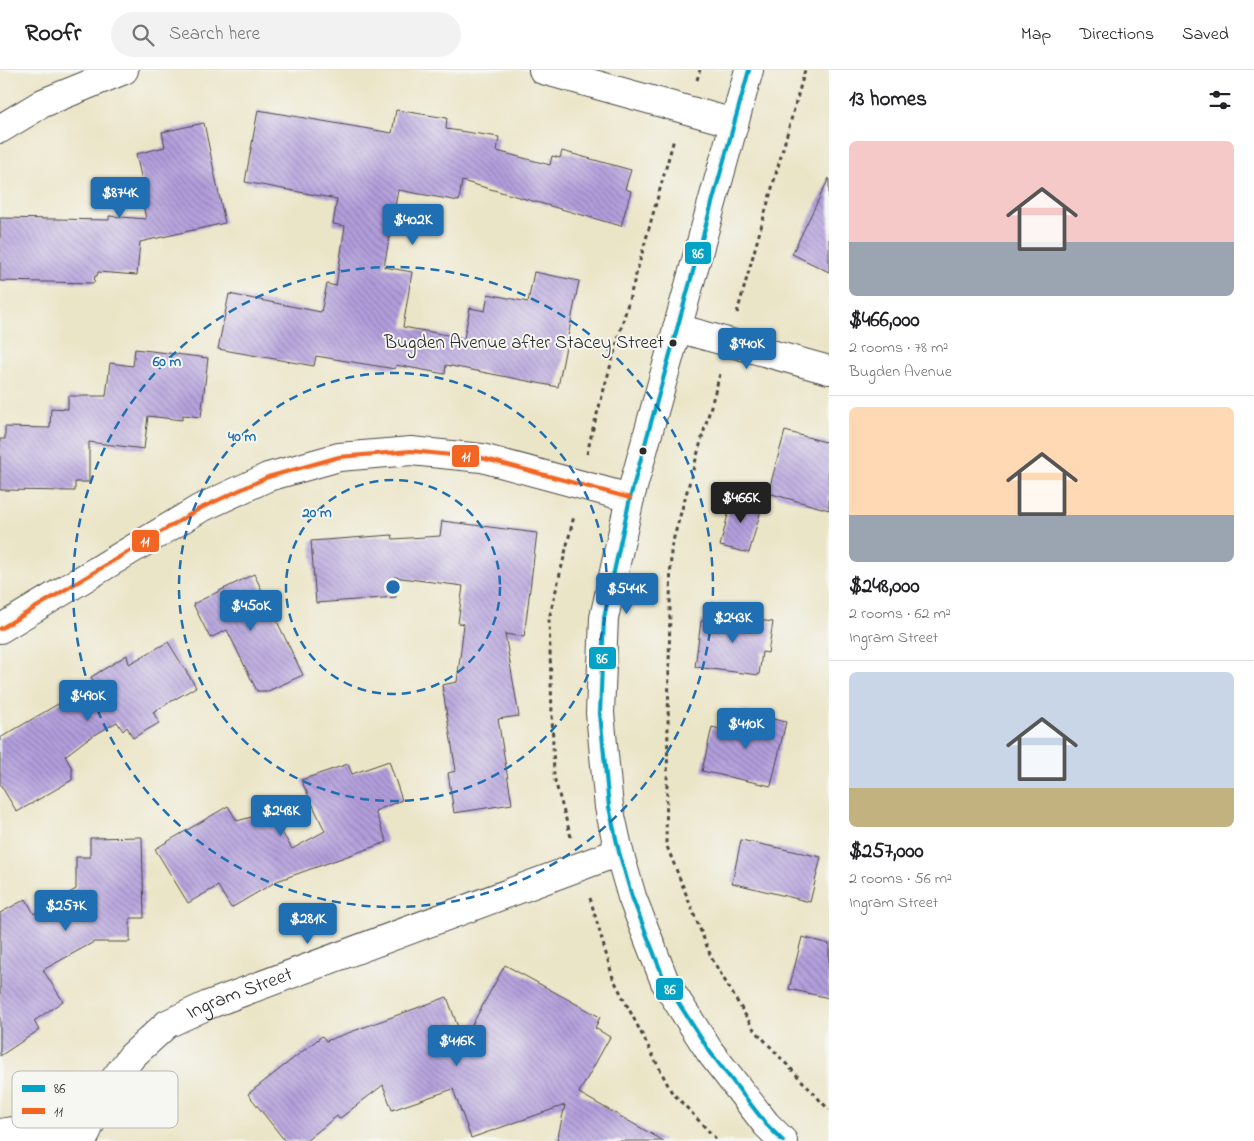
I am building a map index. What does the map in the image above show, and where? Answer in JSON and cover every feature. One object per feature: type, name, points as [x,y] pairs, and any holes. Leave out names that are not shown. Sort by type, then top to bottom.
[{"type":"street","points":[[0,129],[43,103],[124,70]]},
{"type":"street","points":[[543,70],[734,123]]},
{"type":"street","points":[[749,70],[630,498],[604,618],[600,713],[609,806],[619,852],[632,897],[665,982],[710,1052],[766,1124],[783,1141]]},
{"type":"street","points":[[677,328],[829,370]]},
{"type":"street","points":[[0,629],[199,510],[268,477],[339,457],[412,451],[482,458],[630,498]]},
{"type":"street","name":"Ingram Street","points":[[121,1071],[132,1056],[167,1024],[208,1005],[619,852]]},
{"type":"street","name":"Ingram Street","points":[[83,1141],[88,1128]]},
{"type":"street","points":[[0,1133],[13,1130],[52,1134],[78,1141]]},
{"type":"path","points":[[805,70],[671,548],[666,844],[712,959],[753,1028],[829,1110]]},
{"type":"building","points":[[258,110],[392,133],[396,110],[447,118],[446,129],[499,137],[497,151],[550,165],[552,156],[560,158],[562,151],[631,170],[625,189],[631,191],[621,226],[462,181],[459,201],[398,190],[384,267],[412,272],[403,327],[464,338],[470,308],[485,311],[488,294],[528,302],[534,272],[579,281],[558,387],[446,365],[445,374],[396,365],[395,369],[316,356],[314,366],[218,349],[229,294],[321,312],[327,284],[336,286],[345,226],[333,224],[337,199],[245,182]]},
{"type":"building","points":[[204,123],[225,223],[140,242],[137,275],[98,272],[94,283],[0,281],[0,218],[109,220],[109,216],[146,219],[141,195],[145,194],[136,154],[165,147],[162,132]]},
{"type":"building","points":[[829,178],[829,272],[792,254]]},
{"type":"building","points":[[135,349],[208,358],[201,417],[183,415],[182,420],[148,416],[144,449],[89,442],[89,482],[75,482],[75,491],[0,490],[0,439],[5,439],[5,427],[50,428],[51,408],[68,409],[68,396],[106,396],[110,363],[133,366]]},
{"type":"building","points":[[785,431],[829,443],[829,510],[768,493]]},
{"type":"building","points":[[733,495],[763,503],[749,553],[720,546]]},
{"type":"building","points":[[442,521],[537,533],[524,637],[505,634],[519,716],[498,719],[512,804],[454,813],[448,773],[456,771],[442,685],[457,682],[464,624],[458,623],[463,586],[394,577],[396,597],[316,603],[311,541],[392,535],[393,539],[440,536]]},
{"type":"building","points":[[254,574],[303,675],[268,691],[257,691],[227,630],[210,638],[193,604]]},
{"type":"building","points":[[712,614],[773,622],[768,653],[762,652],[759,675],[695,667],[701,621],[711,622]]},
{"type":"building","points":[[168,642],[196,687],[153,712],[159,723],[133,738],[127,727],[123,731],[117,722],[86,740],[65,756],[72,768],[72,780],[17,812],[0,784],[0,738],[94,683],[91,677],[127,655],[129,664]]},
{"type":"building","points":[[742,711],[786,722],[771,786],[702,771],[712,727],[737,733]]},
{"type":"building","points":[[389,761],[402,800],[375,811],[387,842],[277,881],[231,908],[218,886],[188,903],[155,849],[228,806],[237,821],[270,812],[292,849],[325,831],[301,780],[348,764],[352,774]]},
{"type":"building","points":[[142,837],[144,918],[130,918],[130,942],[94,942],[43,970],[63,1001],[34,1021],[39,1030],[0,1056],[0,913],[26,899],[34,914],[76,889],[76,857],[90,857],[90,838]]},
{"type":"building","points":[[741,840],[821,857],[810,902],[732,883]]},
{"type":"building","points":[[802,937],[829,944],[829,998],[789,989]]},
{"type":"building","points":[[505,965],[600,1017],[595,1028],[610,1037],[579,1093],[664,1141],[557,1141],[565,1105],[471,1138],[453,1089],[392,1110],[383,1085],[339,1119],[337,1116],[306,1141],[285,1141],[248,1094],[322,1036],[326,1041],[447,997],[463,1041]]},
{"type":"transit line","name":"86","points":[[749,70],[630,498],[604,618],[600,713],[609,807],[619,852],[632,897],[665,982],[710,1052],[766,1124],[783,1141]]},
{"type":"transit line","name":"11","points":[[0,629],[199,509],[268,477],[339,457],[411,451],[482,458],[630,498]]},
{"type":"place","name":"Bugden Avenue after Stacey Street","points":[[673,343]]}]
